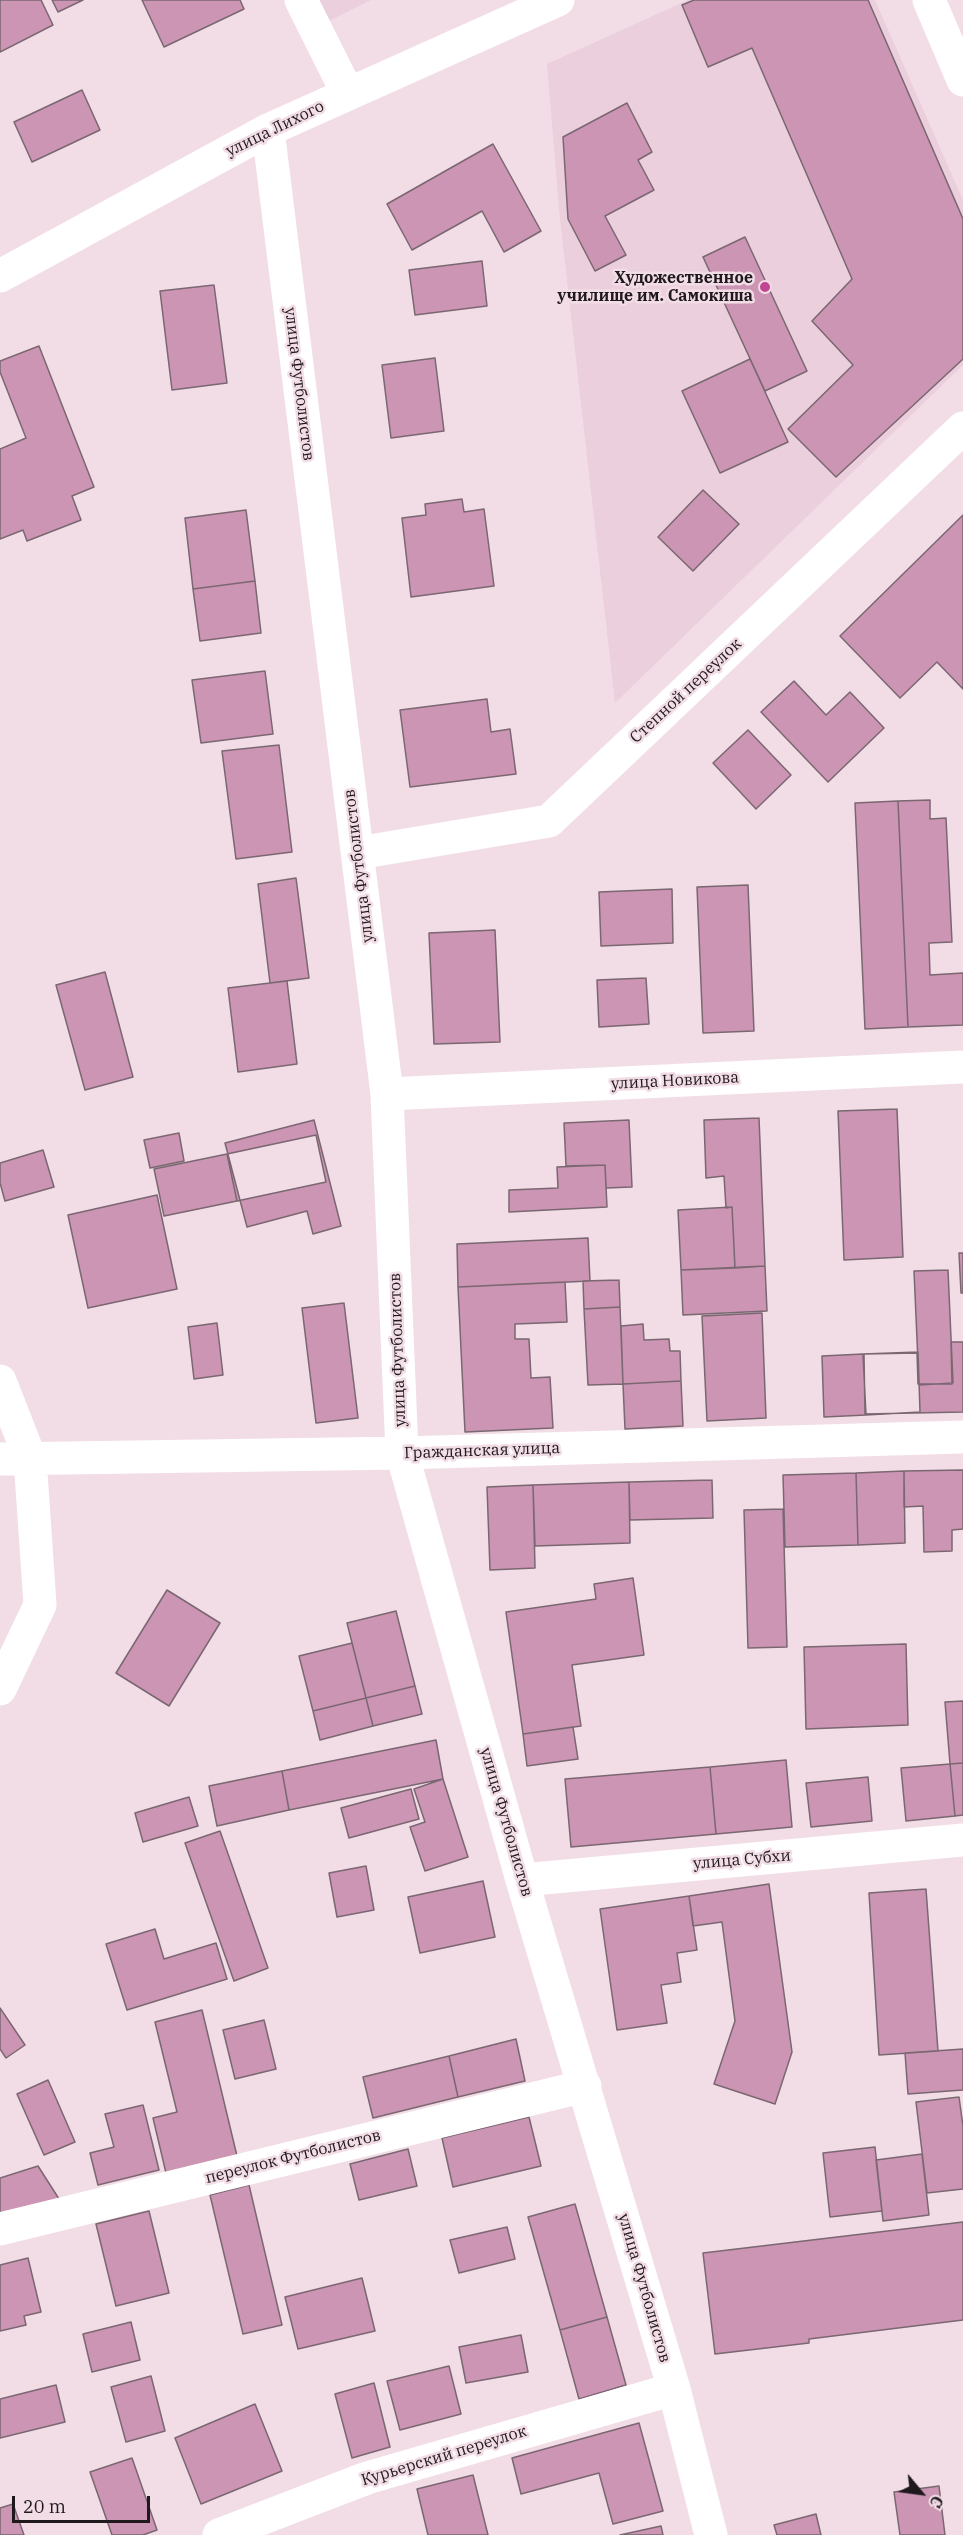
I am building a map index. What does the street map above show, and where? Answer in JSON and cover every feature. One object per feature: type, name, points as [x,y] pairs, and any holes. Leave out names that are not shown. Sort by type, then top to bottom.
[{"type":"street","points":[[301,0],[348,94]]},
{"type":"street","name":"улица Лихого","points":[[0,276],[268,130],[558,0]]},
{"type":"street","points":[[930,0],[963,80]]},
{"type":"street","name":"улица Футболистов","points":[[268,130],[387,1094],[402,1453],[522,1880],[674,2389],[711,2535]]},
{"type":"street","name":"Степной переулок","points":[[358,853],[549,820],[963,428]]},
{"type":"street","name":"улица Новикова","points":[[387,1094],[963,1067]]},
{"type":"street","points":[[0,1381],[40,1605],[0,1689]]},
{"type":"street","name":"Гражданская улица","points":[[15,1459],[402,1453],[963,1437]]},
{"type":"street","name":"улица Субхи","points":[[522,1880],[963,1840]]},
{"type":"street","name":"переулок Футболистов","points":[[0,2229],[585,2086]]},
{"type":"street","name":"Курьерский переулок","points":[[219,2535],[367,2478],[674,2389]]},
{"type":"shaded area","points":[[315,0],[371,0],[325,23]]},
{"type":"shaded area","name":"Художественное училище им. Самокиша","points":[[688,0],[875,0],[963,200],[963,365],[615,703],[559,210],[547,64]]},
{"type":"building","points":[[0,0],[41,0],[53,25],[0,52]]},
{"type":"building","points":[[52,0],[83,0],[58,12]]},
{"type":"building","points":[[142,0],[240,0],[244,9],[164,47]]},
{"type":"building","points":[[694,0],[868,0],[963,219],[963,359],[836,477],[788,429],[853,365],[812,321],[852,279],[752,48],[708,67],[682,5]]},
{"type":"building","points":[[82,90],[100,130],[32,162],[14,122]]},
{"type":"building","points":[[627,103],[652,152],[638,160],[654,190],[605,216],[626,255],[595,271],[568,219],[563,137]]},
{"type":"building","points":[[493,144],[541,231],[504,252],[482,211],[412,250],[387,204]]},
{"type":"building","points":[[745,237],[807,371],[765,391],[703,257]]},
{"type":"building","points":[[482,261],[487,306],[415,315],[409,270]]},
{"type":"building","points":[[214,285],[227,383],[172,390],[160,291]]},
{"type":"building","points":[[39,346],[94,487],[72,496],[81,520],[27,541],[23,530],[0,539],[0,449],[26,438],[0,372],[0,361]]},
{"type":"building","points":[[435,358],[444,431],[391,438],[382,365]]},
{"type":"building","points":[[750,359],[788,442],[720,473],[682,391]]},
{"type":"building","points":[[703,490],[739,524],[693,571],[658,537]]},
{"type":"building","points":[[462,499],[464,512],[484,509],[494,586],[411,597],[402,518],[426,515],[425,504]]},
{"type":"building","points":[[246,510],[255,581],[193,589],[185,518]]},
{"type":"building","points":[[963,515],[963,689],[937,662],[900,698],[840,636]]},
{"type":"building","points":[[255,581],[261,633],[200,641],[193,589]]},
{"type":"building","points":[[265,671],[273,734],[201,743],[192,680]]},
{"type":"building","points":[[794,681],[826,715],[850,692],[884,728],[828,782],[761,712]]},
{"type":"building","points":[[487,699],[491,732],[510,729],[516,774],[410,787],[400,710]]},
{"type":"building","points":[[748,730],[791,775],[756,809],[713,763]]},
{"type":"building","points":[[279,745],[292,852],[236,859],[222,751]]},
{"type":"building","points":[[930,800],[930,819],[946,818],[952,942],[929,943],[930,975],[963,973],[963,1025],[908,1027],[898,801]]},
{"type":"building","points":[[898,801],[908,1027],[865,1029],[855,803]]},
{"type":"building","points":[[296,878],[309,978],[270,983],[258,884]]},
{"type":"building","points":[[748,885],[754,1031],[703,1033],[697,887]]},
{"type":"building","points":[[672,889],[673,943],[601,946],[599,892]]},
{"type":"building","points":[[495,930],[500,1042],[434,1044],[429,933]]},
{"type":"building","points":[[105,972],[133,1077],[85,1090],[56,985]]},
{"type":"building","points":[[646,978],[649,1024],[599,1027],[597,980]]},
{"type":"building","points":[[287,981],[297,1064],[238,1072],[228,988]]},
{"type":"building","points":[[897,1109],[903,1257],[844,1260],[838,1111]]},
{"type":"building","points":[[759,1118],[765,1266],[735,1268],[732,1207],[726,1208],[724,1176],[706,1178],[704,1120]]},
{"type":"building","points":[[314,1120],[341,1226],[313,1234],[307,1211],[247,1227],[225,1143]]},
{"type":"building","points":[[629,1120],[632,1187],[606,1188],[605,1165],[566,1166],[564,1123]]},
{"type":"building","points":[[179,1133],[184,1161],[150,1168],[144,1140]]},
{"type":"building","points":[[316,1135],[326,1182],[237,1201],[227,1154]]},
{"type":"building","points":[[43,1150],[54,1187],[5,1201],[0,1183],[0,1163]]},
{"type":"building","points":[[227,1154],[237,1201],[164,1216],[154,1169]]},
{"type":"building","points":[[605,1165],[607,1207],[509,1212],[509,1190],[558,1188],[557,1167]]},
{"type":"building","points":[[157,1195],[177,1289],[88,1308],[68,1215]]},
{"type":"building","points":[[732,1207],[735,1268],[681,1270],[678,1210]]},
{"type":"building","points":[[588,1238],[590,1281],[458,1287],[457,1244]]},
{"type":"building","points":[[959,1253],[963,1253],[963,1293],[961,1293]]},
{"type":"building","points":[[765,1266],[767,1311],[683,1315],[681,1270]]},
{"type":"building","points":[[948,1270],[953,1383],[919,1385],[914,1271]]},
{"type":"building","points":[[619,1280],[620,1307],[584,1309],[583,1281]]},
{"type":"building","points":[[565,1282],[567,1322],[515,1324],[515,1339],[529,1339],[531,1378],[550,1377],[553,1428],[465,1432],[458,1287]]},
{"type":"building","points":[[344,1303],[358,1418],[316,1423],[302,1308]]},
{"type":"building","points":[[620,1307],[623,1384],[588,1385],[584,1309]]},
{"type":"building","points":[[762,1313],[766,1418],[707,1421],[702,1316]]},
{"type":"building","points":[[217,1323],[223,1375],[194,1379],[188,1327]]},
{"type":"building","points":[[643,1324],[644,1340],[669,1339],[670,1351],[680,1351],[681,1381],[623,1384],[621,1326]]},
{"type":"building","points":[[951,1342],[963,1342],[963,1412],[865,1414],[864,1354],[917,1353],[918,1384],[952,1384]]},
{"type":"building","points":[[918,1352],[920,1412],[866,1415],[863,1354]]},
{"type":"building","points":[[863,1354],[866,1415],[824,1417],[822,1356]]},
{"type":"building","points":[[681,1381],[683,1426],[625,1429],[623,1384]]},
{"type":"building","points":[[963,1470],[963,1529],[952,1530],[952,1551],[924,1552],[923,1506],[904,1507],[904,1471]]},
{"type":"building","points":[[904,1471],[905,1543],[858,1545],[856,1473]]},
{"type":"building","points":[[856,1473],[858,1545],[785,1547],[783,1475]]},
{"type":"building","points":[[712,1480],[713,1518],[630,1520],[629,1482]]},
{"type":"building","points":[[629,1482],[630,1543],[535,1546],[533,1485]]},
{"type":"building","points":[[533,1485],[535,1568],[490,1570],[487,1487]]},
{"type":"building","points":[[783,1509],[787,1647],[748,1648],[744,1510]]},
{"type":"building","points":[[633,1578],[644,1655],[572,1665],[581,1726],[523,1734],[506,1612],[596,1599],[594,1584]]},
{"type":"building","points":[[167,1590],[220,1623],[169,1706],[116,1673]]},
{"type":"building","points":[[396,1611],[415,1686],[366,1698],[347,1623]]},
{"type":"building","points":[[352,1643],[366,1698],[313,1711],[299,1656]]},
{"type":"building","points":[[906,1644],[908,1725],[806,1729],[804,1647]]},
{"type":"building","points":[[415,1686],[422,1714],[373,1726],[366,1698]]},
{"type":"building","points":[[366,1698],[373,1726],[320,1740],[313,1711]]},
{"type":"building","points":[[963,1701],[963,1763],[950,1764],[945,1702]]},
{"type":"building","points":[[573,1727],[578,1759],[527,1766],[523,1734]]},
{"type":"building","points":[[436,1740],[443,1779],[289,1810],[282,1771]]},
{"type":"building","points":[[786,1760],[792,1827],[716,1834],[710,1767]]},
{"type":"building","points":[[963,1763],[963,1815],[955,1816],[950,1764]]},
{"type":"building","points":[[950,1764],[955,1816],[906,1821],[901,1768]]},
{"type":"building","points":[[710,1767],[716,1834],[571,1847],[565,1779]]},
{"type":"building","points":[[282,1771],[289,1810],[217,1826],[209,1786]]},
{"type":"building","points":[[868,1777],[872,1821],[811,1827],[806,1783]]},
{"type":"building","points":[[443,1779],[468,1857],[425,1871],[410,1827],[425,1822],[414,1789]]},
{"type":"building","points":[[411,1789],[419,1819],[349,1838],[341,1808]]},
{"type":"building","points":[[189,1797],[198,1826],[143,1842],[135,1813]]},
{"type":"building","points":[[220,1831],[268,1968],[234,1981],[185,1843]]},
{"type":"building","points":[[366,1866],[374,1910],[337,1917],[329,1873]]},
{"type":"building","points":[[483,1881],[495,1937],[420,1953],[408,1897]]},
{"type":"building","points":[[769,1884],[792,2052],[775,2104],[714,2084],[735,2021],[722,1922],[693,1926],[689,1896]]},
{"type":"building","points":[[926,1889],[938,2051],[879,2055],[869,1893]]},
{"type":"building","points":[[689,1896],[697,1950],[677,1953],[681,1982],[661,1985],[667,2023],[617,2030],[600,1909]]},
{"type":"building","points":[[155,1929],[164,1959],[216,1943],[227,1979],[127,2010],[106,1944]]},
{"type":"building","points":[[0,2008],[25,2045],[6,2058],[0,2049]]},
{"type":"building","points":[[202,2010],[237,2156],[166,2173],[153,2118],[177,2112],[155,2022]]},
{"type":"building","points":[[264,2020],[276,2069],[235,2079],[223,2030]]},
{"type":"building","points":[[516,2039],[525,2081],[458,2097],[449,2056]]},
{"type":"building","points":[[963,2049],[963,2090],[908,2094],[905,2053]]},
{"type":"building","points":[[449,2056],[458,2097],[373,2118],[363,2077]]},
{"type":"building","points":[[48,2080],[75,2142],[44,2155],[17,2094]]},
{"type":"building","points":[[959,2097],[963,2126],[963,2189],[927,2193],[916,2102]]},
{"type":"building","points":[[143,2105],[159,2170],[98,2185],[90,2153],[114,2147],[105,2114]]},
{"type":"building","points":[[529,2117],[541,2166],[453,2187],[442,2138]]},
{"type":"building","points":[[875,2147],[882,2211],[830,2217],[823,2153]]},
{"type":"building","points":[[408,2149],[417,2186],[359,2200],[350,2164]]},
{"type":"building","points":[[922,2154],[929,2215],[883,2221],[876,2160]]},
{"type":"building","points":[[38,2166],[61,2202],[0,2218],[0,2178]]},
{"type":"building","points":[[249,2185],[282,2325],[243,2334],[210,2195]]},
{"type":"building","points":[[575,2204],[607,2317],[560,2330],[528,2217]]},
{"type":"building","points":[[149,2211],[169,2293],[116,2306],[96,2224]]},
{"type":"building","points":[[963,2222],[963,2320],[809,2339],[809,2343],[715,2354],[703,2253]]},
{"type":"building","points":[[507,2227],[515,2259],[459,2273],[450,2240]]},
{"type":"building","points":[[28,2258],[41,2312],[24,2316],[26,2325],[0,2331],[0,2265]]},
{"type":"building","points":[[362,2278],[375,2331],[298,2349],[285,2297]]},
{"type":"building","points":[[607,2317],[626,2385],[579,2399],[560,2330]]},
{"type":"building","points":[[131,2322],[140,2360],[92,2372],[83,2334]]},
{"type":"building","points":[[521,2335],[528,2372],[466,2383],[459,2347]]},
{"type":"building","points":[[449,2366],[461,2414],[400,2430],[387,2381]]},
{"type":"building","points":[[151,2376],[165,2431],[126,2442],[111,2387]]},
{"type":"building","points":[[374,2383],[390,2447],[352,2458],[335,2394]]},
{"type":"building","points":[[56,2385],[65,2422],[0,2438],[0,2399]]},
{"type":"building","points":[[255,2404],[282,2471],[201,2504],[175,2438]]},
{"type":"building","points":[[639,2423],[663,2511],[613,2524],[599,2473],[521,2494],[512,2458]]},
{"type":"building","points":[[132,2458],[157,2530],[143,2535],[112,2535],[90,2472]]},
{"type":"building","points":[[473,2475],[488,2535],[428,2535],[417,2489]]},
{"type":"building","points":[[939,2486],[945,2535],[900,2535],[894,2492]]},
{"type":"building","points":[[13,2504],[24,2535],[0,2535],[0,2508]]},
{"type":"building","points":[[816,2514],[821,2535],[777,2535],[774,2525]]},
{"type":"building","points":[[661,2526],[663,2535],[620,2535]]},
{"type":"place","name":"Художественное училище им. Самокиша","points":[[765,287]]}]
